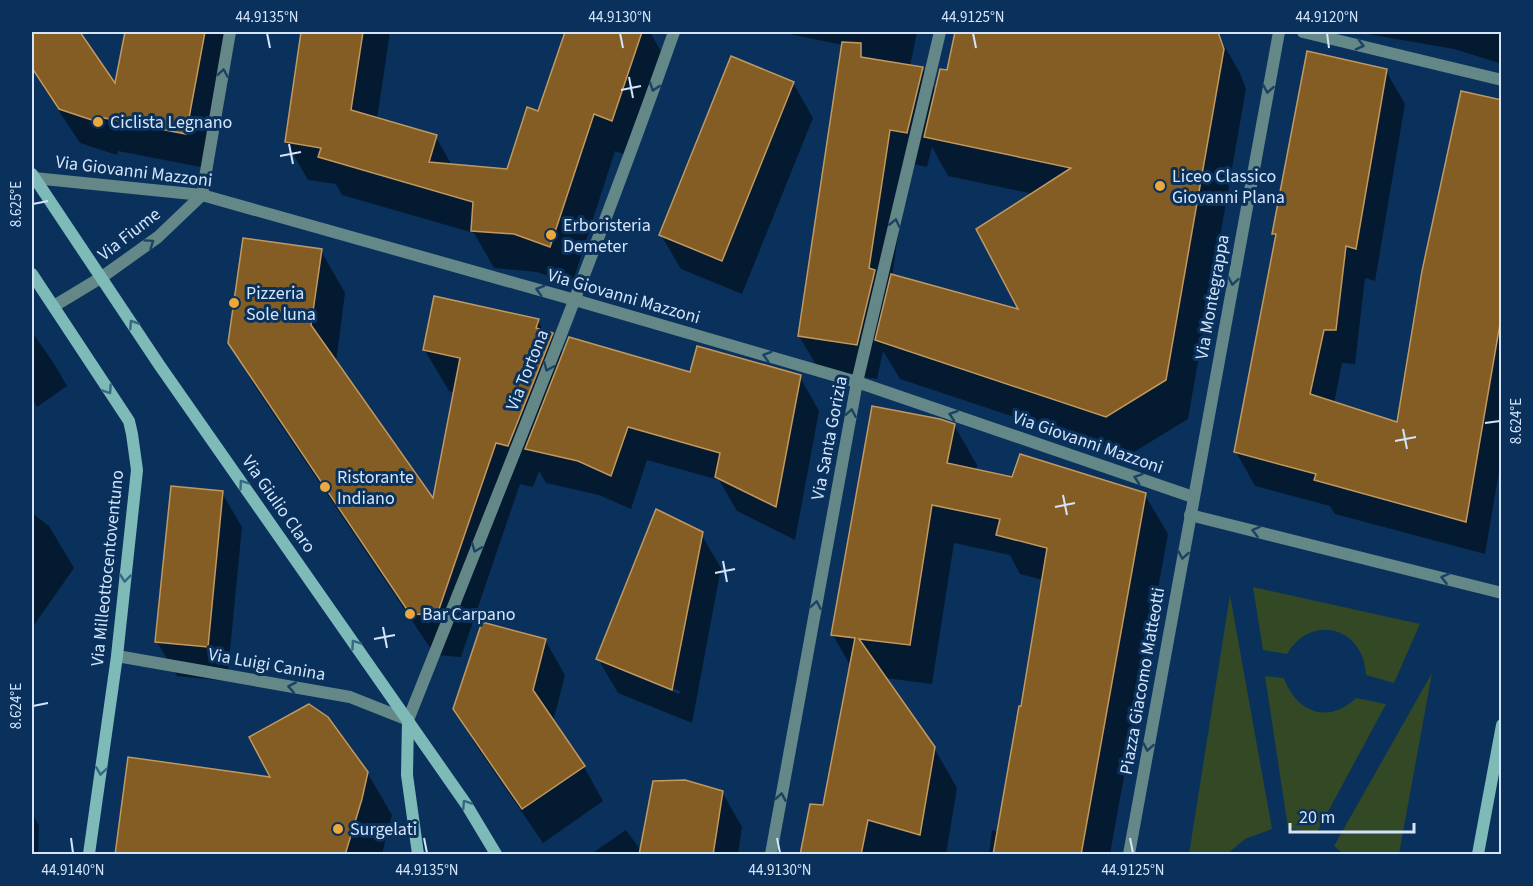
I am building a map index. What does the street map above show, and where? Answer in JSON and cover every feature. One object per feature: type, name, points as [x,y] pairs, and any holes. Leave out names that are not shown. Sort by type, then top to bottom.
[{"type":"street","points":[[202,195],[230,32]]},
{"type":"street","name":"Via Tortona","points":[[408,720],[575,300],[674,32]]},
{"type":"street","name":"Via Santa Gorizia","points":[[771,855],[857,382],[940,32]]},
{"type":"street","name":"Via Montegrappa","points":[[1193,497],[1279,32]]},
{"type":"street","points":[[1303,32],[1502,80]]},
{"type":"street","name":"Via Giovanni Mazzoni","points":[[33,176],[202,195],[857,382],[1193,497]]},
{"type":"street","name":"Via Giulio Claro","points":[[33,176],[160,366],[466,804],[496,855]]},
{"type":"street","name":"Via Fiume","points":[[54,306],[102,277],[158,237],[202,195]]},
{"type":"street","name":"Via Milleottocentoventuno","points":[[32,274],[129,421],[137,470],[117,656],[89,855]]},
{"type":"street","name":"Piazza Giacomo Matteotti","points":[[1129,855],[1193,497]]},
{"type":"street","points":[[1190,514],[1502,592]]},
{"type":"street","name":"Via Luigi Canina","points":[[117,656],[350,697],[408,720]]},
{"type":"street","points":[[408,720],[407,775],[418,855]]},
{"type":"street","points":[[1478,855],[1502,725]]},
{"type":"green space","points":[[1253,587],[1420,624],[1394,683],[1366,675],[1363,659],[1356,646],[1346,636],[1335,631],[1322,630],[1309,633],[1297,641],[1287,654],[1263,650]]},
{"type":"green space","points":[[1230,595],[1272,829],[1245,839],[1227,854],[1189,854]]},
{"type":"green space","points":[[1432,673],[1399,854],[1343,854],[1334,846]]},
{"type":"green space","points":[[1265,676],[1284,678],[1296,699],[1314,711],[1324,713],[1335,711],[1356,698],[1386,704],[1316,834],[1288,828]]},
{"type":"building","points":[[32,32],[80,32],[115,83],[125,32],[205,32],[186,134],[99,117],[98,122],[59,109],[32,68]]},
{"type":"building","points":[[301,32],[363,32],[351,110],[437,135],[429,162],[507,169],[527,107],[538,111],[565,32],[642,32],[612,121],[594,114],[550,247],[514,234],[471,231],[473,202],[318,157],[321,148],[285,142]]},
{"type":"building","points":[[955,32],[1218,32],[1224,49],[1166,380],[1106,417],[875,340],[891,274],[1018,309],[976,229],[1071,168],[924,137],[940,69],[947,70]]},
{"type":"building","points":[[842,42],[861,43],[861,57],[923,67],[907,133],[890,130],[869,268],[875,270],[857,345],[798,336]]},
{"type":"building","points":[[1307,51],[1387,69],[1356,249],[1346,246],[1336,330],[1324,330],[1310,394],[1397,422],[1422,271],[1461,91],[1502,100],[1502,312],[1466,522],[1314,480],[1316,474],[1234,452],[1276,234],[1272,234]]},
{"type":"building","points":[[731,56],[794,82],[722,261],[659,235]]},
{"type":"building","points":[[243,238],[322,249],[311,325],[433,498],[460,358],[423,350],[434,296],[539,319],[536,328],[553,333],[508,446],[496,443],[437,615],[410,614],[228,343]]},
{"type":"building","points":[[569,337],[690,372],[697,346],[801,375],[776,507],[715,477],[720,453],[628,427],[611,476],[578,461],[525,449]]},
{"type":"building","points":[[872,406],[955,424],[947,463],[1012,477],[1020,454],[1146,493],[1081,855],[993,855],[1047,548],[996,535],[1000,519],[932,505],[910,645],[859,639],[935,747],[920,835],[868,820],[861,855],[800,855],[810,804],[823,805],[855,638],[831,635]]},
{"type":"building","points":[[171,486],[223,491],[208,647],[155,642]]},
{"type":"building","points":[[656,509],[703,532],[672,690],[596,659]]},
{"type":"building","points":[[482,622],[546,639],[533,690],[585,766],[522,809],[453,709]]},
{"type":"building","points":[[309,704],[328,717],[368,772],[345,855],[115,855],[128,757],[270,777],[249,737]]},
{"type":"building","points":[[685,780],[723,791],[713,855],[639,855],[653,781]]},
{"type":"place","name":"Ciclista Legnano","points":[[98,122]]},
{"type":"place","name":"Liceo Classico Giovanni Plana","points":[[1160,186]]},
{"type":"place","name":"Erboristeria Demeter","points":[[551,235]]},
{"type":"place","name":"Pizzeria Sole luna","points":[[234,303]]},
{"type":"place","name":"Ristorante Indiano","points":[[325,487]]},
{"type":"place","name":"Bar Carpano","points":[[410,614]]},
{"type":"place","name":"Surgelati","points":[[338,829]]}]
